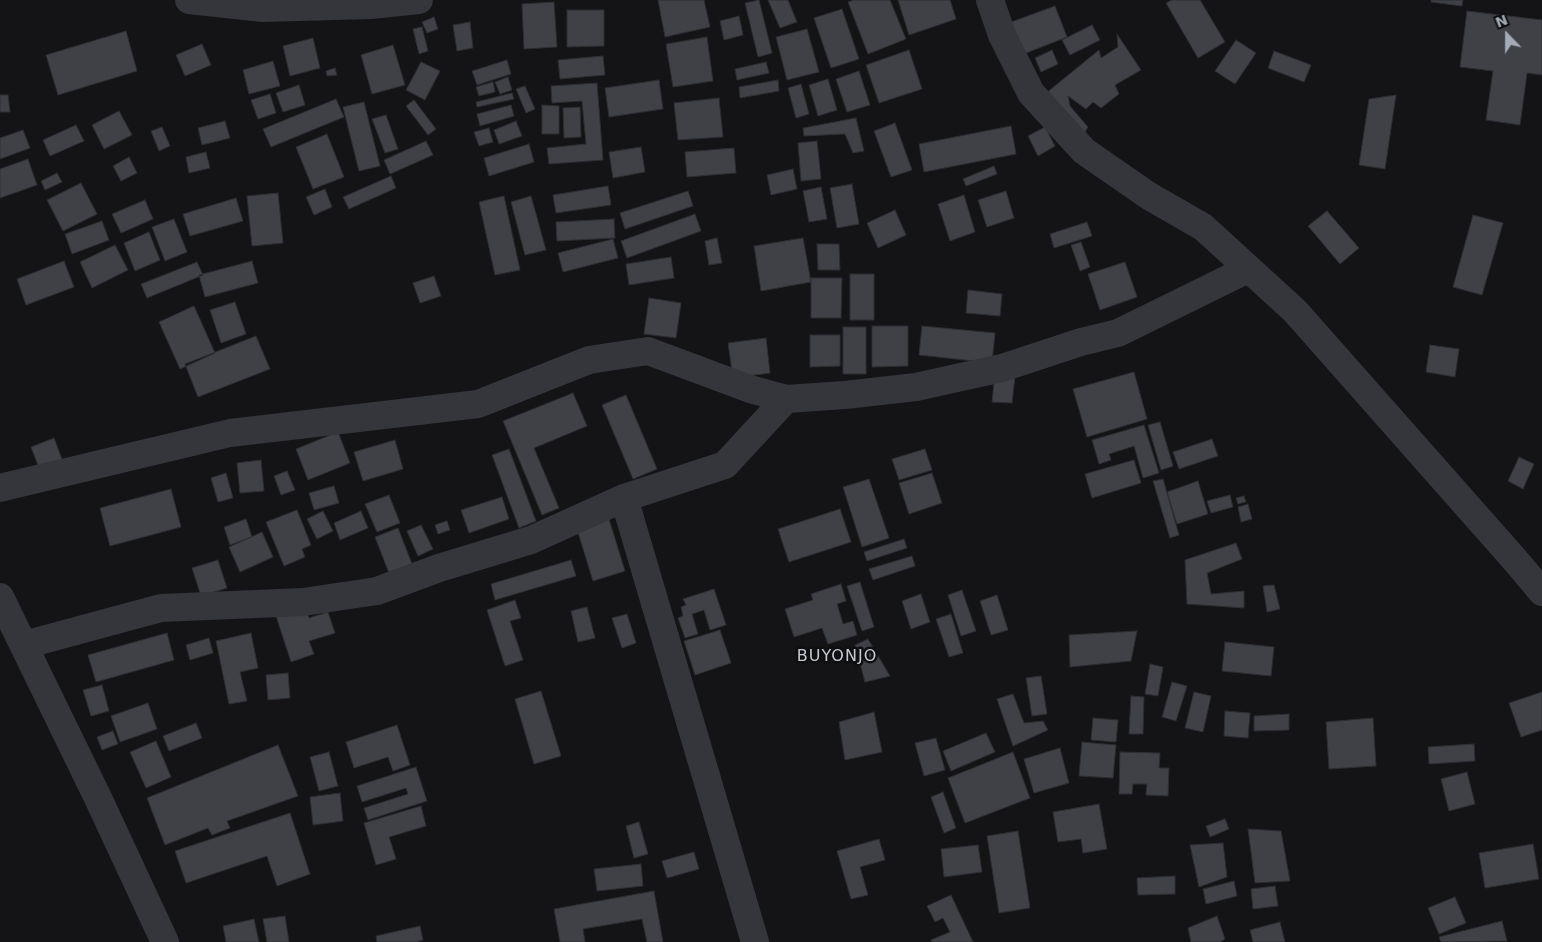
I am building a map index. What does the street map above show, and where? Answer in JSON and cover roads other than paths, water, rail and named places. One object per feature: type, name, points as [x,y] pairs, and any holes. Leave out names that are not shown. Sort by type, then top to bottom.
[{"type":"street","points":[[189,0],[263,8],[371,5],[419,0]]},
{"type":"street","points":[[990,0],[1002,35],[1031,93],[1084,150],[1149,196],[1203,227],[1295,311],[1542,592]]},
{"type":"street","points":[[0,488],[230,433],[478,404],[589,360],[648,351],[750,389],[786,399],[916,387],[1002,368],[1081,342],[1118,333],[1248,269]]},
{"type":"street","points":[[24,645],[161,608],[303,602],[377,591],[439,568],[531,540],[624,498],[724,465],[786,399]]},
{"type":"street","points":[[624,498],[755,942]]},
{"type":"street","points":[[0,597],[165,942]]},
{"type":"district","name":"BUYONJO","points":[[837,657]]}]
